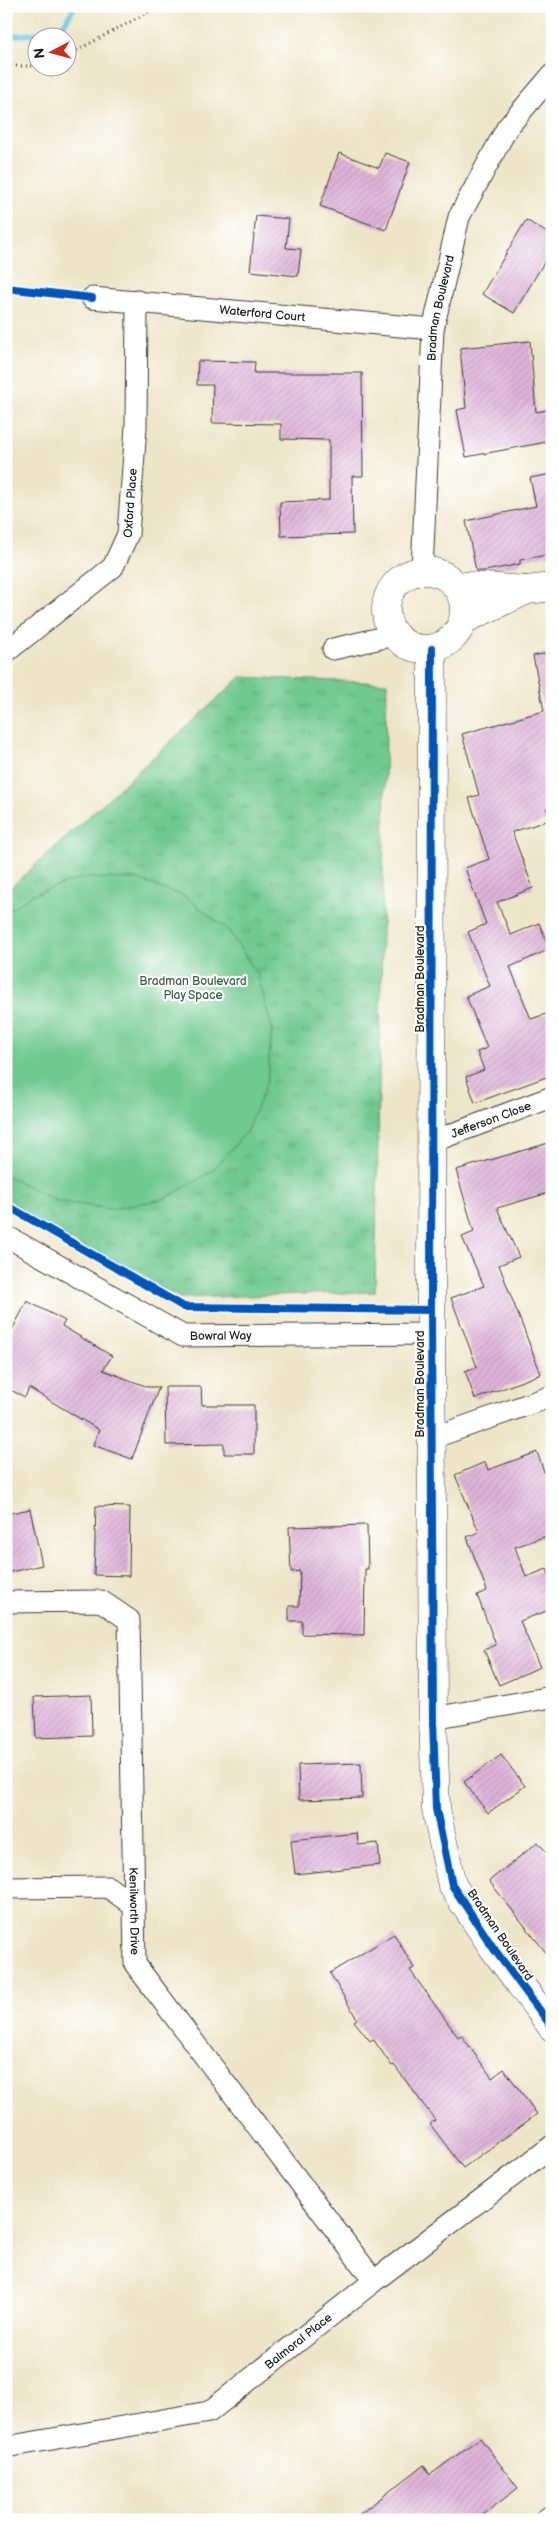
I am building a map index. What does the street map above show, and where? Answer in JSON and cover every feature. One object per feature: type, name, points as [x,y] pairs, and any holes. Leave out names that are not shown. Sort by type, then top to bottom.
[{"type":"street","name":"Bradman Boulevard","points":[[422,571],[433,329],[459,217],[507,128],[552,75]]},
{"type":"street","name":"Waterford Court","points":[[92,298],[433,329]]},
{"type":"street","name":"Oxford Place","points":[[6,652],[112,567],[128,534],[136,427],[137,301]]},
{"type":"street","points":[[422,571],[434,572],[446,577],[455,585],[462,602],[463,620],[452,639],[432,649],[412,647],[394,635],[385,614],[390,591],[406,575],[422,571]]},
{"type":"street","points":[[455,585],[539,588]]},
{"type":"street","points":[[463,620],[539,588]]},
{"type":"street","points":[[333,649],[394,635]]},
{"type":"street","name":"Bradman Boulevard","points":[[432,649],[431,1334],[433,1718],[436,1808],[452,1884],[494,1950],[552,2027]]},
{"type":"street","name":"Jefferson Close","points":[[431,1142],[552,1097]]},
{"type":"street","name":"Bowral Way","points":[[6,1236],[183,1336],[431,1334]]},
{"type":"street","points":[[432,1438],[552,1396]]},
{"type":"street","name":"Kenilworth Drive","points":[[6,1602],[101,1601],[130,1620],[136,1964],[374,2280]]},
{"type":"street","points":[[433,1718],[552,1697]]},
{"type":"street","points":[[6,1888],[108,1887],[134,1906]]},
{"type":"street","name":"Balmoral Place","points":[[6,2448],[209,2412],[374,2280],[552,2146]]},
{"type":"street","points":[[545,2520],[552,2515]]},
{"type":"path","points":[[78,50],[160,6]]},
{"type":"path","points":[[6,66],[28,66]]},
{"type":"green space","name":"Bradman Boulevard Play Space","points":[[241,677],[387,683],[375,1292],[180,1298],[6,1206],[6,892]]},
{"type":"green space","points":[[82,878],[136,879],[186,897],[229,931],[258,976],[272,1028],[267,1082],[246,1132],[211,1172],[164,1199],[111,1209],[56,1201],[6,1175],[6,913],[31,895]]},
{"type":"building","points":[[339,153],[379,168],[385,153],[410,162],[386,230],[320,206]]},
{"type":"building","points":[[256,216],[289,219],[286,248],[301,249],[298,276],[250,271]]},
{"type":"building","points":[[526,220],[552,236],[552,249],[514,313],[482,294]]},
{"type":"building","points":[[530,341],[536,412],[552,409],[552,441],[466,457],[457,410],[466,408],[460,348]]},
{"type":"building","points":[[198,361],[255,362],[254,373],[362,373],[363,476],[352,476],[353,534],[281,536],[280,502],[329,500],[329,440],[281,439],[281,424],[212,423],[213,385],[197,385]]},
{"type":"building","points":[[552,474],[552,554],[520,560],[520,564],[476,571],[466,521],[536,506],[530,478]]},
{"type":"building","points":[[552,652],[552,808],[546,808],[550,820],[512,832],[533,888],[497,902],[511,935],[539,923],[550,949],[510,967],[531,1019],[552,1012],[552,1075],[475,1103],[466,1077],[484,1070],[477,1052],[487,1048],[466,996],[490,986],[468,932],[486,924],[465,868],[489,859],[469,798],[479,795],[462,734],[544,711],[533,656]]},
{"type":"building","points":[[552,1142],[552,1192],[497,1208],[519,1257],[499,1265],[541,1374],[475,1399],[465,1371],[477,1367],[451,1298],[484,1286],[462,1237],[474,1232],[456,1170]]},
{"type":"building","points":[[27,1301],[65,1321],[62,1326],[112,1356],[103,1370],[148,1387],[159,1387],[132,1459],[93,1445],[99,1430],[29,1388],[25,1397],[6,1388],[6,1342]]},
{"type":"building","points":[[165,1387],[201,1387],[202,1405],[254,1405],[254,1454],[224,1454],[224,1444],[166,1445]]},
{"type":"building","points":[[537,1452],[552,1494],[552,1534],[515,1547],[526,1577],[547,1569],[552,1582],[552,1609],[520,1621],[540,1667],[499,1685],[484,1650],[496,1645],[477,1595],[487,1591],[467,1537],[479,1532],[455,1475],[485,1462],[488,1470]]},
{"type":"building","points":[[96,1506],[130,1507],[129,1576],[94,1575]]},
{"type":"building","points":[[30,1509],[42,1565],[6,1573],[6,1514]]},
{"type":"building","points":[[367,1525],[368,1569],[365,1569],[364,1635],[302,1634],[302,1621],[289,1621],[289,1606],[299,1606],[300,1571],[291,1572],[289,1527]]},
{"type":"building","points":[[91,1695],[92,1736],[36,1738],[34,1697]]},
{"type":"building","points":[[501,1755],[525,1786],[488,1813],[464,1782]]},
{"type":"building","points":[[361,1763],[362,1798],[299,1800],[298,1765]]},
{"type":"building","points":[[357,1833],[358,1845],[378,1843],[380,1865],[295,1874],[291,1840]]},
{"type":"building","points":[[538,1842],[552,1859],[552,1960],[489,1881]]},
{"type":"building","points":[[394,1934],[414,1968],[410,1970],[458,2037],[461,2035],[492,2078],[504,2069],[537,2114],[463,2168],[430,2124],[435,2120],[373,2039],[370,2041],[354,2021],[357,2019],[330,1973]]},
{"type":"building","points":[[480,2438],[518,2488],[476,2520],[352,2520],[424,2465],[430,2475]]},
{"type":"waterway","points":[[6,36],[59,32],[75,6]]},
{"type":"cycle path","points":[[6,288],[92,298]]},
{"type":"cycle path","points":[[432,649],[431,1310],[433,1718],[436,1809],[452,1885],[494,1949],[552,2027]]},
{"type":"cycle path","points":[[6,1205],[184,1307],[431,1310]]}]
